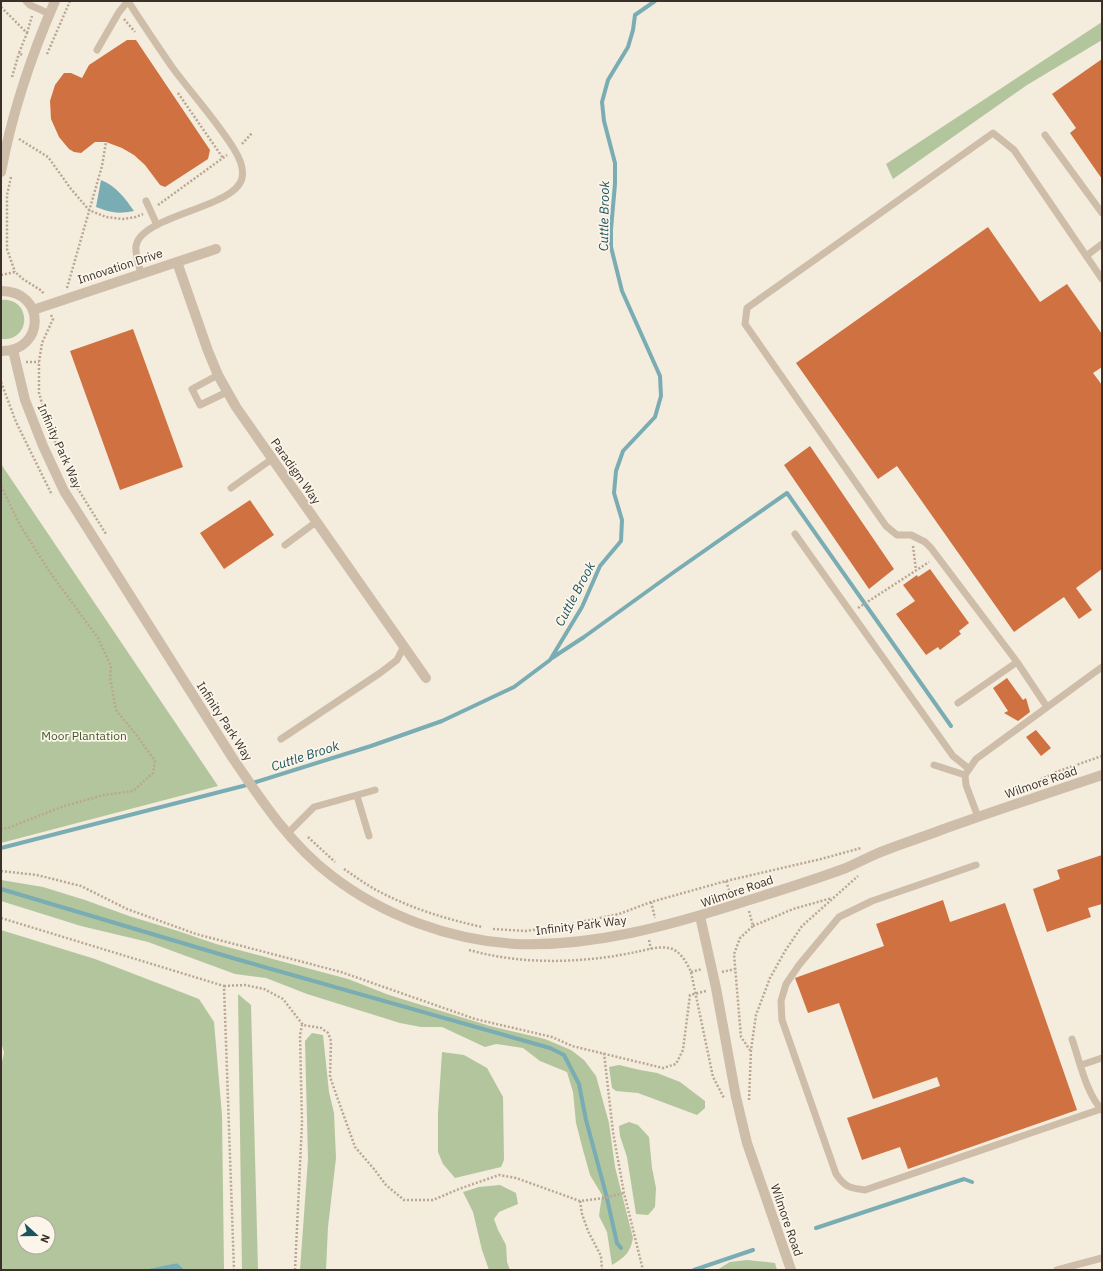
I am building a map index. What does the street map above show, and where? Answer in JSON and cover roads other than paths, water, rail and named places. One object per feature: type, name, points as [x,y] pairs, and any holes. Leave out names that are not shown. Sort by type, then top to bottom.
[{"type":"street","points":[[1,172],[8,138],[32,58],[55,1]]},
{"type":"street","name":"Innovation Drive","points":[[33,310],[216,249]]},
{"type":"street","name":"Paradigm Way","points":[[177,262],[218,375],[236,408],[426,678]]},
{"type":"street","points":[[1,291],[10,291],[20,295],[28,301],[33,310],[35,320],[34,330],[29,339],[22,346],[13,350],[1,351]]},
{"type":"street","name":"Infinity Park Way","points":[[13,350],[25,400],[43,446],[64,491],[232,757],[261,800],[287,834],[331,875],[371,902],[441,932],[463,937],[516,944],[554,944],[620,935],[700,916]]},
{"type":"street","name":"Wilmore Road","points":[[790,1270],[747,1143],[736,1097],[716,988],[700,916],[847,867],[886,850],[1102,775]]},
{"type":"lane","points":[[26,1],[30,5],[50,14]]},
{"type":"lane","points":[[97,50],[119,12],[128,1],[172,66],[235,150],[242,168],[242,179],[237,188],[222,198],[157,226],[141,236],[136,246],[137,258],[141,273]]},
{"type":"lane","points":[[1047,707],[1017,662],[925,542],[911,535],[897,535],[886,526],[745,324],[747,308],[993,133],[1014,150],[1102,279]]},
{"type":"lane","points":[[1045,135],[1102,213]]},
{"type":"lane","points":[[146,200],[157,226]]},
{"type":"lane","points":[[1086,256],[1102,244]]},
{"type":"lane","points":[[218,375],[192,389],[200,405],[227,392]]},
{"type":"lane","points":[[231,488],[272,459]]},
{"type":"lane","points":[[285,545],[316,522]]},
{"type":"lane","points":[[795,534],[953,756],[967,772]]},
{"type":"lane","points":[[281,739],[397,660],[404,646]]},
{"type":"lane","points":[[958,704],[1017,662]]},
{"type":"lane","points":[[978,817],[966,785],[967,772],[976,759],[1102,667]]},
{"type":"lane","points":[[934,765],[967,772]]},
{"type":"lane","points":[[287,834],[314,807],[375,790]]},
{"type":"lane","points":[[357,796],[369,836]]},
{"type":"lane","points":[[976,865],[872,901],[839,917],[798,965],[786,984],[781,1001],[782,1020],[836,1174],[842,1183],[847,1186],[865,1190],[1101,1110],[1091,1094],[1072,1039]]},
{"type":"lane","points":[[1081,1065],[1102,1058]]},
{"type":"lane","points":[[1057,1270],[1102,1258]]},
{"type":"water","points":[[101,180],[116,189],[134,211],[115,212],[106,211],[96,207]]},
{"type":"water","points":[[177,1263],[185,1270],[149,1270],[149,1269]]},
{"type":"waterway","name":"Cuttle Brook","points":[[1,848],[243,786],[371,746],[442,721],[514,687],[550,660],[582,607],[600,566],[621,541],[622,520],[614,493],[616,471],[623,451],[655,417],[661,396],[660,376],[622,291],[611,247],[615,163],[604,121],[602,102],[608,80],[628,47],[633,30],[635,15],[655,1]]},
{"type":"waterway","points":[[552,658],[584,637],[787,493],[951,726]]},
{"type":"waterway","points":[[1,889],[236,959],[550,1048],[564,1055],[579,1084],[586,1120],[606,1194],[617,1243],[621,1248]]},
{"type":"waterway","points":[[816,1228],[964,1179],[972,1182]]},
{"type":"waterway","points":[[694,1270],[753,1250]]},
{"type":"park label","name":"Moor Plantation","points":[[84,735]]}]
